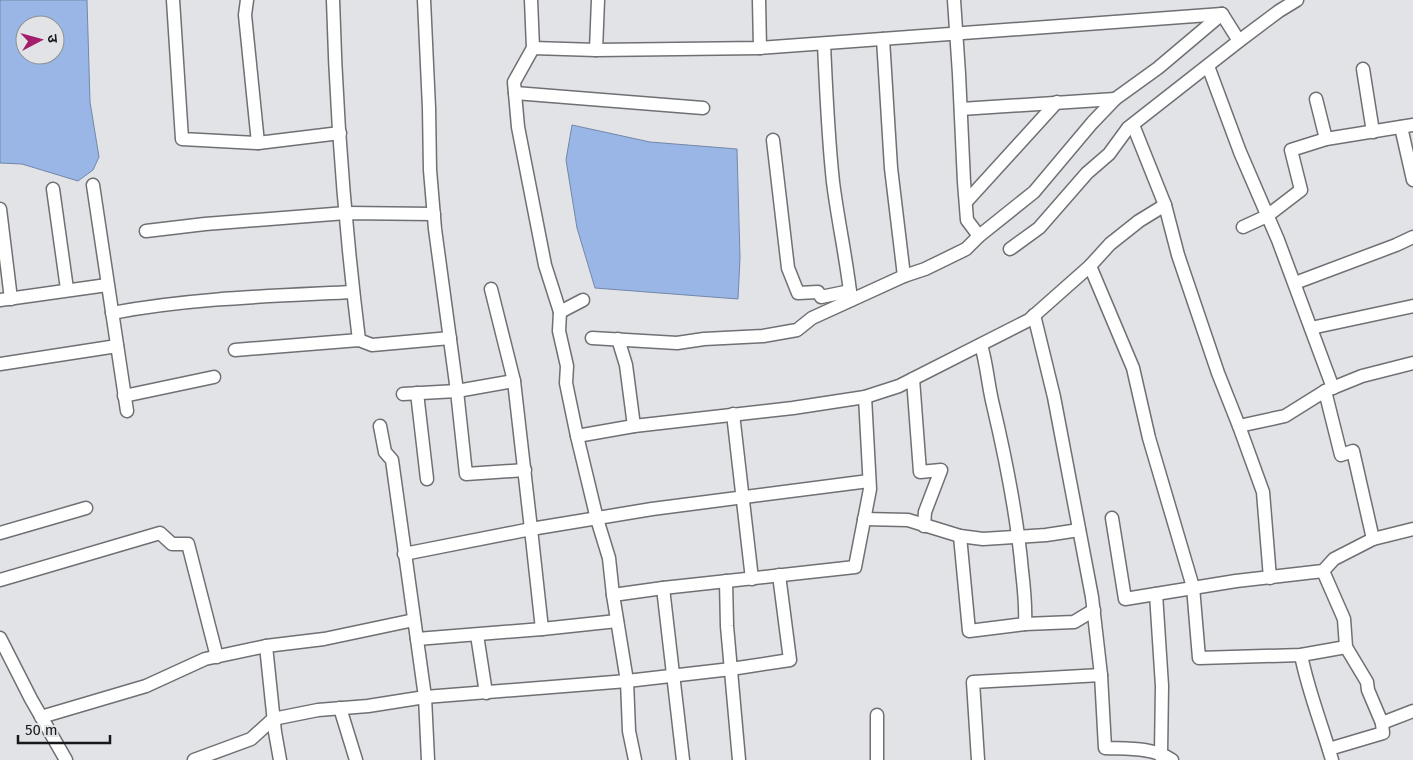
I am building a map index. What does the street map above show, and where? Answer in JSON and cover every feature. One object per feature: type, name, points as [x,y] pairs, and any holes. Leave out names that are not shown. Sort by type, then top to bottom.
[{"type":"street","points":[[173,0],[182,139],[258,143],[340,133]]},
{"type":"street","points":[[246,0],[245,15],[258,143]]},
{"type":"street","points":[[333,0],[346,213],[359,340]]},
{"type":"street","points":[[424,0],[430,170],[466,474],[525,470]]},
{"type":"street","points":[[531,0],[533,48],[514,82],[518,127],[524,166],[545,265],[560,312],[559,331],[567,366],[566,382],[577,436],[597,519],[609,558],[627,681],[629,731],[635,760]]},
{"type":"street","points":[[596,50],[598,0]]},
{"type":"street","points":[[759,0],[760,48]]},
{"type":"street","points":[[954,0],[966,202],[968,220],[979,236]]},
{"type":"street","points":[[1010,249],[1039,228],[1087,173],[1109,154],[1128,128],[1239,41],[1297,0]]},
{"type":"street","points":[[533,48],[596,50],[760,48],[1222,14]]},
{"type":"street","points":[[1222,14],[1239,41]]},
{"type":"street","points":[[592,338],[677,343],[704,339],[763,336],[797,330],[812,318],[850,295],[925,269],[966,249],[979,236],[1034,192],[1092,123],[1116,99],[1158,68],[1222,14]]},
{"type":"street","points":[[883,39],[891,168],[904,276]]},
{"type":"street","points":[[824,44],[826,115],[850,295]]},
{"type":"street","points":[[1208,66],[1240,152],[1268,216],[1311,328],[1329,389],[1341,455],[1352,451],[1373,539]]},
{"type":"street","points":[[1363,69],[1373,132]]},
{"type":"street","points":[[515,93],[703,108]]},
{"type":"street","points":[[961,109],[1116,99]]},
{"type":"street","points":[[1316,99],[1326,139]]},
{"type":"street","points":[[966,202],[1057,102]]},
{"type":"street","points":[[1133,125],[1165,205],[1178,255],[1218,373],[1263,492],[1270,578]]},
{"type":"street","points":[[1243,228],[1268,216],[1301,190],[1291,150],[1326,139],[1407,126],[1413,180]]},
{"type":"street","points":[[773,140],[788,268],[798,293],[818,292],[821,297],[850,295]]},
{"type":"street","points":[[93,185],[127,411]]},
{"type":"street","points":[[53,189],[67,289]]},
{"type":"street","points":[[577,436],[634,426],[793,408],[864,397],[898,386],[1029,320],[1090,266],[1117,238],[1139,221],[1165,205]]},
{"type":"street","points":[[0,209],[6,300],[107,284]]},
{"type":"street","points":[[146,231],[205,224],[346,213],[434,214]]},
{"type":"street","points":[[1295,283],[1413,237]]},
{"type":"street","points":[[1090,266],[1133,368],[1149,438],[1193,587],[1199,658],[1300,655],[1346,647]]},
{"type":"street","points":[[491,289],[514,382],[542,629]]},
{"type":"street","points":[[112,313],[156,306],[210,301],[353,292]]},
{"type":"street","points":[[560,312],[583,300]]},
{"type":"street","points":[[1311,328],[1413,306]]},
{"type":"street","points":[[1034,316],[1054,397],[1094,610],[1101,676],[1105,748],[1136,749],[1172,760]]},
{"type":"street","points":[[236,350],[359,340],[372,345],[450,338]]},
{"type":"street","points":[[618,340],[626,365],[634,426]]},
{"type":"street","points":[[981,345],[1013,495],[1026,612],[1025,624]]},
{"type":"street","points":[[0,364],[117,346]]},
{"type":"street","points":[[1239,426],[1285,416],[1329,389],[1362,376],[1413,363]]},
{"type":"street","points":[[124,396],[214,377]]},
{"type":"street","points":[[913,378],[920,472],[941,470],[924,512],[924,526]]},
{"type":"street","points":[[403,394],[457,390],[514,382]]},
{"type":"street","points":[[417,393],[428,479]]},
{"type":"street","points":[[613,595],[855,567],[870,490],[864,397]]},
{"type":"street","points":[[733,414],[752,579]]},
{"type":"street","points":[[380,426],[385,452],[392,460],[425,697],[428,760]]},
{"type":"street","points":[[404,554],[531,529],[652,509],[870,481]]},
{"type":"street","points":[[0,533],[86,508]]},
{"type":"street","points":[[1112,518],[1125,599],[1193,587],[1323,571],[1334,559],[1373,539],[1413,529]]},
{"type":"street","points":[[864,520],[908,520],[960,536],[983,539],[1019,538],[1079,530]]},
{"type":"street","points":[[0,580],[160,533],[172,544],[188,544],[216,657]]},
{"type":"street","points":[[960,536],[969,631],[1025,624],[1074,622],[1094,610]]},
{"type":"street","points":[[1300,655],[1331,754],[1383,732],[1367,682],[1346,647],[1344,619],[1323,571]]},
{"type":"street","points":[[194,760],[251,739],[273,719],[318,710],[425,697],[627,681],[731,670],[790,660],[779,575]]},
{"type":"street","points":[[726,581],[727,626],[739,760]]},
{"type":"street","points":[[663,588],[683,760]]},
{"type":"street","points":[[1156,594],[1162,686],[1161,756]]},
{"type":"street","points":[[41,717],[146,686],[205,659],[266,646],[324,639],[414,620]]},
{"type":"street","points":[[417,639],[617,621]]},
{"type":"street","points":[[477,634],[486,693]]},
{"type":"street","points":[[0,638],[41,717],[66,760]]},
{"type":"street","points":[[266,646],[273,719],[280,760]]},
{"type":"street","points":[[978,760],[973,682],[1101,676]]},
{"type":"street","points":[[340,708],[356,760]]},
{"type":"street","points":[[1382,724],[1413,711]]},
{"type":"street","points":[[877,715],[877,760]]},
{"type":"water","points":[[0,0],[87,0],[90,102],[99,157],[93,170],[78,181],[22,164],[0,163]]},
{"type":"water","points":[[572,125],[650,142],[737,149],[740,258],[738,299],[595,288],[577,228],[566,160]]}]
